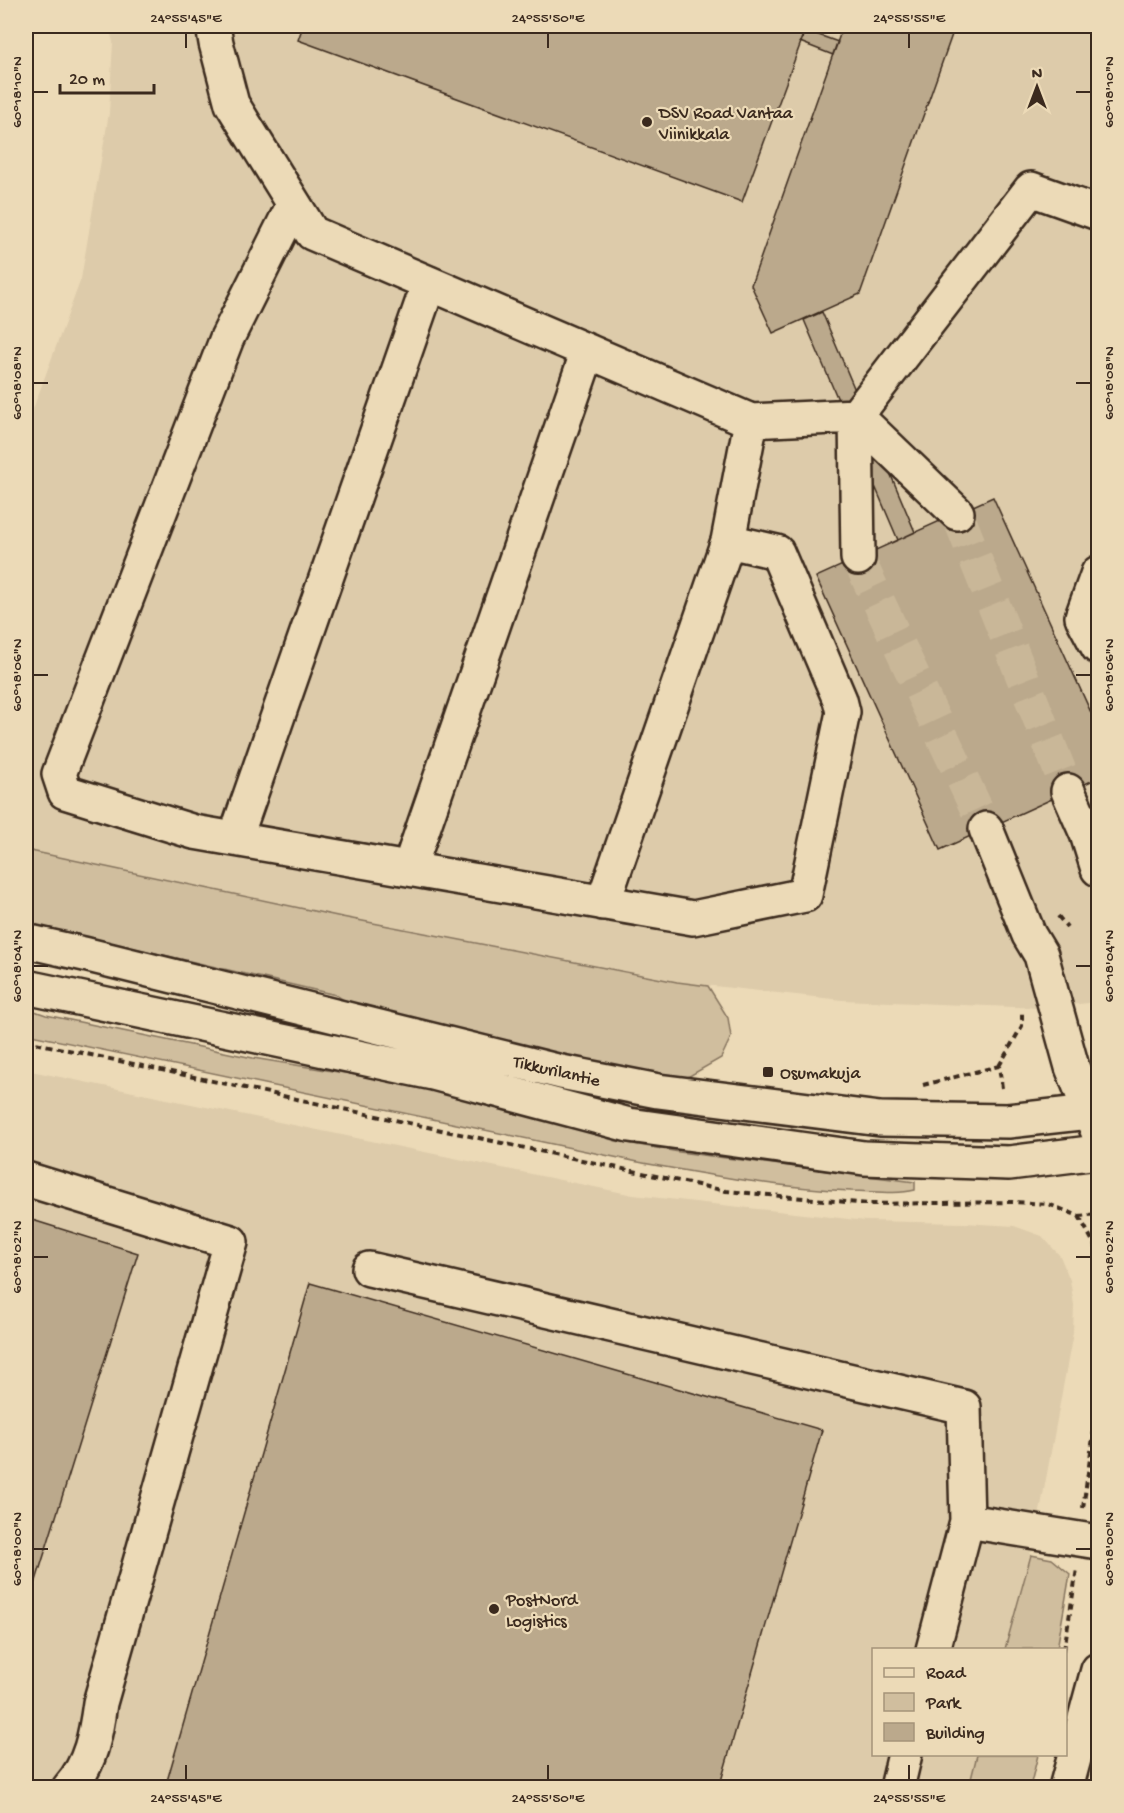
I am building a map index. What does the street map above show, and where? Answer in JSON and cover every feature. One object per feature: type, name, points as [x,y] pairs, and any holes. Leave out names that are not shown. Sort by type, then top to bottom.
[{"type":"main road","points":[[213,26],[231,104],[312,233],[751,421],[856,416],[957,513]]},
{"type":"main road","points":[[858,558],[856,416],[1031,189],[1098,213]]},
{"type":"main road","points":[[294,204],[227,338],[59,774],[65,792],[194,832],[693,918],[805,895],[843,712],[840,700],[777,552],[728,541]]},
{"type":"main road","points":[[235,839],[429,283]]},
{"type":"main road","points":[[409,869],[588,351]]},
{"type":"main road","points":[[603,903],[728,541],[751,421]]},
{"type":"main road","points":[[1098,573],[1082,617],[1098,647]]},
{"type":"main road","points":[[1068,791],[1088,834],[1098,870]]},
{"type":"main road","points":[[986,829],[1029,935],[1041,955],[1072,1067],[1096,1119]]},
{"type":"main road","name":"Tikkurilantie","points":[[26,941],[561,1072],[658,1092],[880,1119],[1008,1121],[1096,1119]]},
{"type":"main road","name":"Tikkurilantie","points":[[26,987],[433,1073],[628,1125],[864,1158],[1009,1163],[1098,1152]]},
{"type":"main road","points":[[26,1179],[231,1242],[100,1703],[95,1739],[78,1778],[69,1788]]},
{"type":"main road","points":[[369,1269],[964,1407],[968,1521],[934,1648]]},
{"type":"main road","points":[[968,1521],[1098,1542]]},
{"type":"main road","points":[[1066,1788],[1098,1670]]},
{"type":"main road","points":[[897,1788],[905,1756]]},
{"type":"path","points":[[999,1066],[1022,1026],[1022,1004]]},
{"type":"path","points":[[26,1041],[726,1191],[868,1204],[1013,1202],[1048,1204],[1079,1216],[1098,1214]]},
{"type":"path","points":[[1079,1216],[1098,1247],[1098,1251]]},
{"type":"shaded area","points":[[109,26],[1098,26],[1098,1002],[1040,1008],[842,1000],[677,982],[342,917],[26,850],[26,428],[81,279],[109,113],[113,42]]},
{"type":"shaded area","points":[[26,1070],[633,1195],[866,1221],[1014,1226],[1042,1236],[1060,1256],[1070,1280],[1074,1305],[1073,1333],[1036,1533],[1005,1648],[872,1648],[872,1756],[977,1756],[969,1787],[26,1787]]},
{"type":"green space","points":[[26,850],[342,917],[677,982],[708,986],[728,1018],[731,1037],[721,1058],[686,1078],[651,1078],[359,1010],[336,995],[26,923]]},
{"type":"green space","points":[[26,1008],[46,1015],[253,1058],[460,1092],[616,1141],[679,1152],[915,1182],[915,1190],[883,1192],[797,1187],[638,1162],[26,1034]]},
{"type":"green space","points":[[1031,1555],[1052,1559],[1070,1574],[1057,1648],[1005,1648]]},
{"type":"green space","points":[[977,1756],[1038,1756],[1030,1787],[969,1787]]},
{"type":"building","name":"DSV Road Vantaa Viinikkala","points":[[303,26],[807,26],[742,202],[298,40]]},
{"type":"building","points":[[843,26],[944,26],[954,29],[860,294],[773,333],[751,285]]},
{"type":"building","points":[[805,30],[838,42],[833,55],[800,42]]},
{"type":"building","points":[[822,312],[915,532],[898,540],[804,320]]},
{"type":"building","points":[[993,497],[1098,728],[1098,778],[940,850],[816,577]]},
{"type":"building","points":[[26,1218],[138,1253],[26,1613]]},
{"type":"building","name":"PostNord Logistics","points":[[310,1283],[822,1430],[719,1788],[165,1788]]},
{"type":"tunnel","points":[[957,513],[1068,791]]},
{"type":"tunnel","points":[[858,558],[986,829]]},
{"type":"place","name":"DSV Road Vantaa Viinikkala","points":[[647,122]]},
{"type":"place","name":"Osumakuja","points":[[768,1072]]},
{"type":"place","name":"PostNord Logistics","points":[[494,1609]]}]
